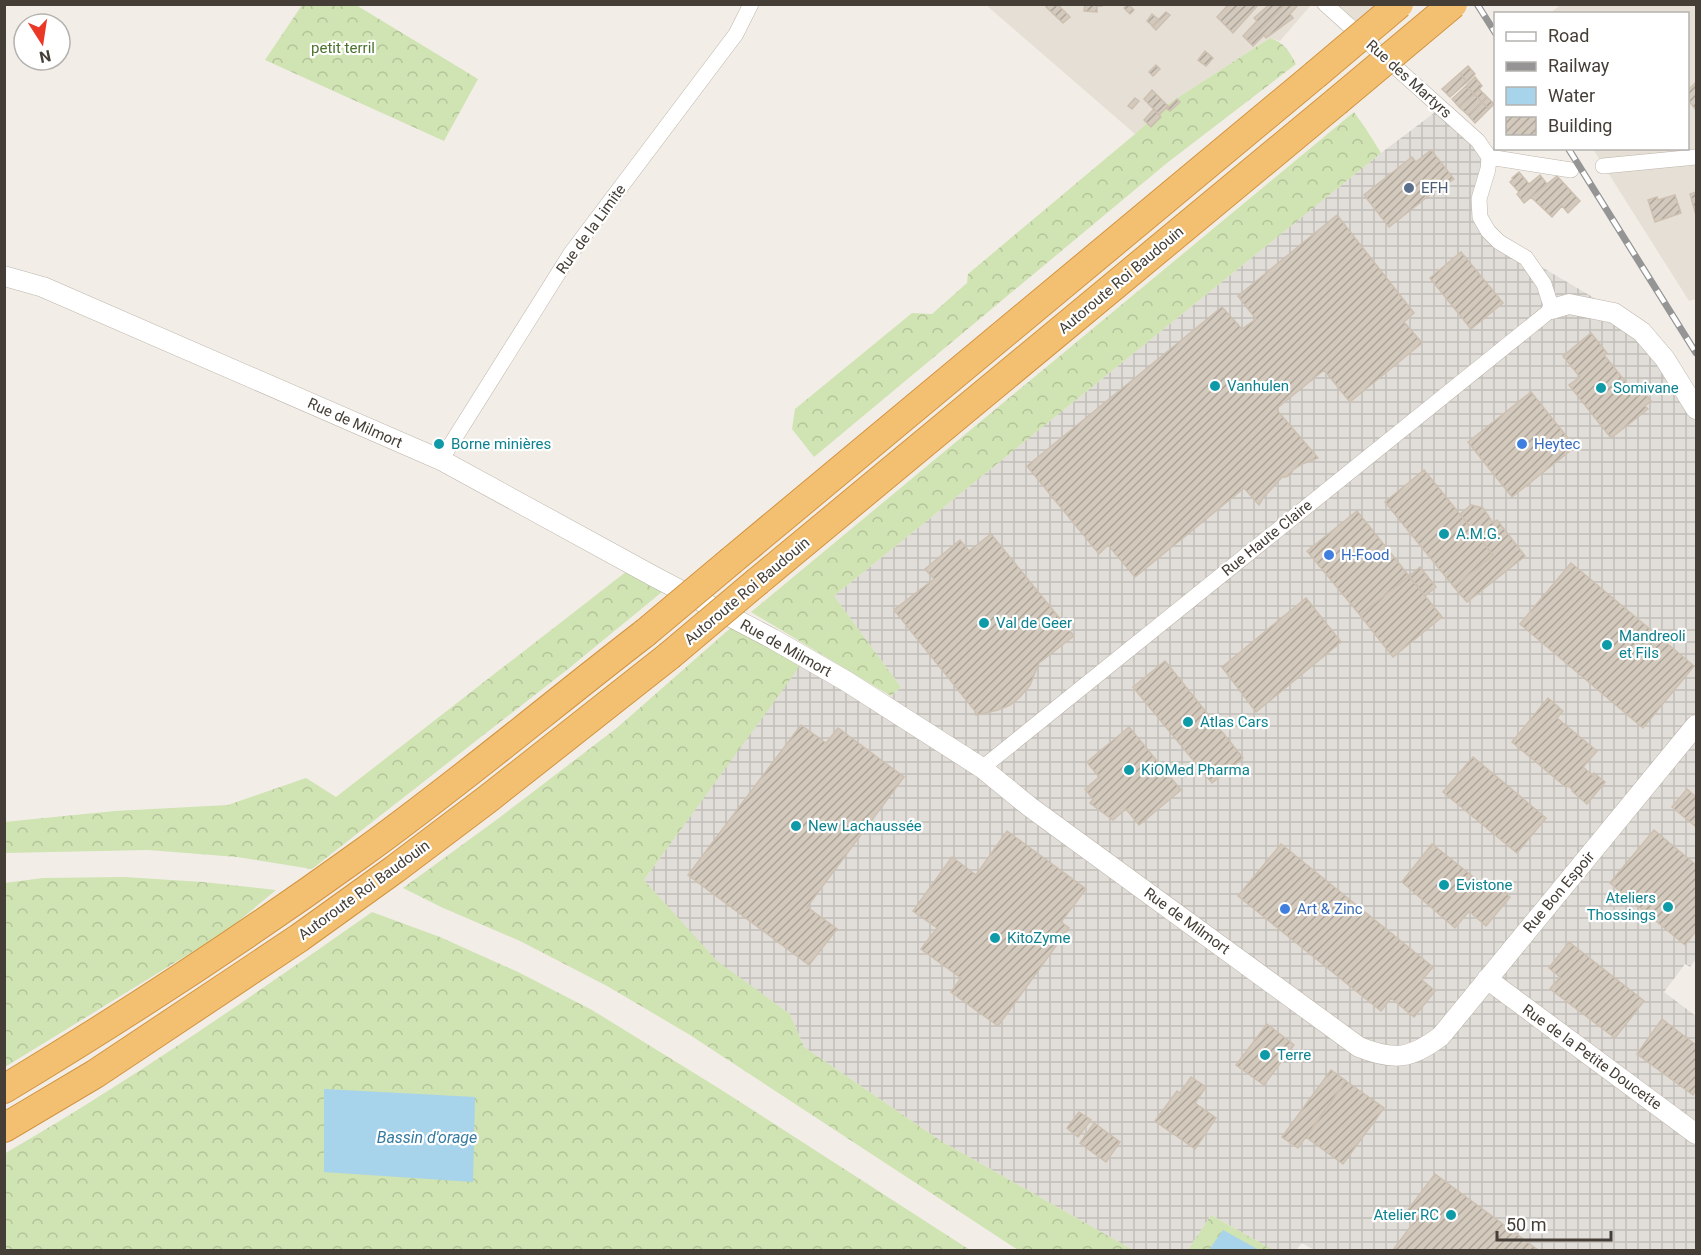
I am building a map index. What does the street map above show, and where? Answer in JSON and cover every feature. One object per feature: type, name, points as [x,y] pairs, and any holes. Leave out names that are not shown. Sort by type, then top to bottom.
[{"type":"highway","name":"Autoroute Roi Baudouin","points":[[4,1089],[78,1044],[265,921],[359,855],[465,775],[645,633],[1400,4]]},
{"type":"highway","name":"Autoroute Roi Baudouin","points":[[4,1128],[95,1074],[299,938],[499,790],[669,656],[1453,4]]},
{"type":"street","name":"Rue de la Limite","points":[[441,460],[571,254],[736,34],[751,4]]},
{"type":"street","name":"Rue des Martyrs","points":[[1325,4],[1478,141],[1489,157]]},
{"type":"street","points":[[1571,170],[1489,157],[1488,169],[1479,199],[1480,217],[1488,231],[1499,242],[1526,258],[1544,284],[1552,309],[1569,304],[1614,313],[1642,332],[1665,359],[1696,409]]},
{"type":"street","points":[[1603,166],[1696,157]]},
{"type":"street","name":"Rue de Milmort","points":[[4,276],[43,287],[441,460],[784,645],[897,712],[982,768],[1030,807],[1359,1047],[1380,1056],[1416,1053]]},
{"type":"street","name":"Rue Haute Claire","points":[[982,768],[1552,309]]},
{"type":"street","name":"Rue Bon Espoir","points":[[1416,1053],[1441,1036],[1696,725]]},
{"type":"street","name":"Rue de la Petite Doucette","points":[[1487,979],[1696,1134]]},
{"type":"shaded area","points":[[986,5],[1311,5],[1280,41],[1270,38],[1168,104],[1135,134]]},
{"type":"shaded area","points":[[1329,5],[1377,5],[1359,22]]},
{"type":"shaded area","points":[[1560,5],[1696,5],[1696,299],[1689,301],[1594,150],[1689,150],[1689,12],[1551,12]]},
{"type":"shaded area","points":[[1438,110],[1489,157],[1479,199],[1499,242],[1608,306],[1696,410],[1696,959],[1690,967],[1685,964],[1664,992],[1696,1016],[1696,1250],[1314,1250],[1302,1243],[1296,1250],[1273,1250],[1211,1215],[1188,1250],[1133,1250],[941,1141],[804,1047],[790,1014],[716,961],[644,880],[802,662],[880,707],[901,687],[834,596],[1381,153]]},
{"type":"green space","name":"petit terril","points":[[302,5],[356,5],[478,79],[444,141],[265,60]]},
{"type":"green space","points":[[1270,38],[1286,48],[1296,64],[1167,163],[814,457],[792,429],[795,409],[912,313],[932,314],[967,283],[968,274],[1168,104]]},
{"type":"green space","points":[[1354,112],[1381,153],[834,596],[901,687],[891,696],[751,612]]},
{"type":"green space","points":[[627,571],[662,592],[568,669],[312,869],[237,857],[148,850],[5,853],[4,822],[115,811],[228,805],[306,778],[336,797]]},
{"type":"green space","points":[[734,625],[800,666],[644,880],[717,961],[790,1014],[804,1047],[941,1141],[1133,1250],[1018,1250],[690,1035],[607,986],[520,941],[403,888],[618,727]]},
{"type":"green space","points":[[124,877],[276,890],[228,930],[5,1067],[4,883],[43,878]]},
{"type":"green space","points":[[372,912],[440,937],[518,972],[592,1010],[720,1089],[970,1250],[5,1250],[4,1154],[145,1067]]},
{"type":"green space","points":[[1211,1215],[1273,1250],[1188,1250]]},
{"type":"water","name":"Bassin d'orage","points":[[324,1089],[475,1097],[473,1182],[324,1172]]},
{"type":"water","points":[[1223,1230],[1259,1250],[1209,1250]]},
{"type":"building","points":[[1048,4],[1057,4],[1070,17],[1063,23],[1046,7]]},
{"type":"building","points":[[1085,4],[1102,4],[1102,6],[1097,6],[1097,12],[1084,11]]},
{"type":"building","points":[[1128,4],[1134,10],[1130,14],[1124,8]]},
{"type":"building","points":[[1229,4],[1259,4],[1233,33],[1217,17]]},
{"type":"building","points":[[1270,4],[1285,4],[1249,42],[1243,36],[1257,21],[1254,18]]},
{"type":"building","points":[[1285,4],[1299,4],[1290,14],[1293,18],[1266,38],[1264,35],[1253,46],[1249,42]]},
{"type":"building","points":[[1166,12],[1170,15],[1156,30],[1152,26]]},
{"type":"building","points":[[1152,14],[1159,20],[1153,26],[1147,21]]},
{"type":"building","points":[[1205,51],[1213,58],[1206,66],[1198,60]]},
{"type":"building","points":[[1156,65],[1160,69],[1153,76],[1149,72]]},
{"type":"building","points":[[1468,66],[1475,74],[1467,82],[1460,73]]},
{"type":"building","points":[[1460,73],[1467,82],[1450,97],[1442,89]]},
{"type":"building","points":[[1475,77],[1482,86],[1474,94],[1466,86]]},
{"type":"building","points":[[1696,82],[1696,110],[1689,101],[1689,89]]},
{"type":"building","points":[[1466,86],[1474,94],[1459,107],[1452,99]]},
{"type":"building","points":[[1479,89],[1487,97],[1482,102],[1474,94]]},
{"type":"building","points":[[1152,90],[1168,106],[1159,115],[1144,99]]},
{"type":"building","points":[[1474,94],[1482,102],[1468,115],[1459,107]]},
{"type":"building","points":[[1487,97],[1494,104],[1489,109],[1482,102]]},
{"type":"building","points":[[1135,98],[1139,101],[1132,109],[1128,106]]},
{"type":"building","points":[[1177,99],[1180,102],[1170,111],[1167,109]]},
{"type":"building","points":[[1482,102],[1489,109],[1475,123],[1468,115]]},
{"type":"building","points":[[1154,109],[1161,117],[1151,127],[1144,120]]},
{"type":"building","name":"EFH","points":[[1431,150],[1454,179],[1444,186],[1447,189],[1440,195],[1436,190],[1389,227],[1364,195],[1412,157],[1416,162]]},
{"type":"building","points":[[1519,172],[1529,184],[1540,175],[1547,184],[1524,203],[1517,194],[1519,192],[1510,182]]},
{"type":"building","points":[[1557,176],[1580,201],[1568,213],[1562,206],[1552,217],[1531,197]]},
{"type":"building","points":[[1696,192],[1696,215],[1690,194]]},
{"type":"building","points":[[1675,195],[1681,213],[1655,222],[1648,200],[1657,197],[1658,200]]},
{"type":"building","name":"Vanhulen","points":[[1337,215],[1414,313],[1404,322],[1422,343],[1350,402],[1324,370],[1276,409],[1318,458],[1302,464],[1290,475],[1282,477],[1259,505],[1244,488],[1135,577],[1108,545],[1099,554],[1027,466],[1222,307],[1242,329],[1256,319],[1238,296]]},
{"type":"building","points":[[1461,252],[1503,303],[1471,329],[1430,278]]},
{"type":"building","name":"Somivane","points":[[1591,333],[1607,353],[1604,355],[1637,396],[1643,391],[1651,401],[1645,406],[1648,409],[1611,438],[1569,385],[1580,377],[1563,356]]},
{"type":"building","name":"Heytec","points":[[1531,392],[1575,447],[1512,497],[1468,442]]},
{"type":"building","name":"A.M.G.","points":[[1424,470],[1493,555],[1454,587],[1385,502]]},
{"type":"building","points":[[1471,505],[1483,508],[1493,523],[1497,520],[1525,556],[1467,602],[1454,587],[1493,555],[1460,514]]},
{"type":"building","points":[[1357,511],[1409,576],[1360,615],[1307,551]]},
{"type":"building","name":"Val de Geer","points":[[991,534],[1074,636],[1039,663],[1030,685],[1020,697],[1010,705],[998,710],[976,715],[894,610],[934,579],[925,569],[960,540],[969,551]]},
{"type":"building","name":"Mandreoli et Fils","points":[[1571,563],[1694,666],[1643,728],[1520,624]]},
{"type":"building","points":[[1420,567],[1436,587],[1425,596],[1409,576]]},
{"type":"building","points":[[1409,576],[1442,617],[1393,657],[1360,615]]},
{"type":"building","points":[[1306,598],[1341,642],[1256,712],[1222,667]]},
{"type":"building","name":"Atlas Cars","points":[[1165,661],[1243,758],[1212,783],[1133,687]]},
{"type":"building","points":[[1548,698],[1563,711],[1557,718],[1597,751],[1583,767],[1593,776],[1594,773],[1605,782],[1587,804],[1573,790],[1566,787],[1512,742]]},
{"type":"building","name":"New Lachaussée","points":[[801,725],[826,743],[838,728],[904,777],[807,907],[837,929],[809,965],[688,875]]},
{"type":"building","name":"KiOMed Pharma","points":[[1129,727],[1181,790],[1139,825],[1126,809],[1113,820],[1090,803],[1093,799],[1085,789],[1099,777],[1087,762]]},
{"type":"building","points":[[1473,757],[1546,818],[1517,853],[1443,792]]},
{"type":"building","points":[[1687,789],[1696,797],[1696,827],[1672,807]]},
{"type":"building","name":"Ateliers Thossings","points":[[1654,830],[1696,865],[1696,931],[1685,945],[1610,883]]},
{"type":"building","name":"KitoZyme","points":[[1007,831],[1086,889],[1061,922],[1069,928],[998,1026],[951,992],[961,978],[921,949],[937,928],[913,911],[952,857],[976,875]]},
{"type":"building","points":[[1281,844],[1433,967],[1422,980],[1435,991],[1414,1017],[1391,998],[1381,1011],[1238,896]]},
{"type":"building","name":"Evistone","points":[[1432,844],[1486,887],[1492,880],[1510,897],[1486,926],[1469,911],[1455,928],[1402,882]]},
{"type":"building","points":[[1569,942],[1644,1001],[1615,1038],[1550,989],[1560,977],[1549,968]]},
{"type":"building","points":[[1662,1019],[1696,1045],[1696,1090],[1693,1095],[1637,1054]]},
{"type":"building","name":"Terre","points":[[1267,1024],[1294,1045],[1264,1085],[1236,1065]]},
{"type":"building","points":[[1331,1070],[1346,1081],[1298,1148],[1282,1137]]},
{"type":"building","points":[[1191,1077],[1206,1087],[1195,1103],[1216,1118],[1195,1149],[1155,1121],[1177,1091],[1180,1093]]},
{"type":"building","points":[[1346,1081],[1384,1108],[1343,1164],[1306,1137]]},
{"type":"building","points":[[1079,1112],[1091,1120],[1078,1137],[1067,1128]]},
{"type":"building","points":[[1094,1123],[1120,1142],[1106,1162],[1080,1143]]},
{"type":"building","name":"Atelier RC","points":[[1435,1174],[1538,1250],[1393,1250],[1417,1218],[1407,1211]]},
{"type":"railway","points":[[1477,4],[1494,31]]},
{"type":"railway","points":[[1569,150],[1696,353]]},
{"type":"place","name":"EFH","points":[[1409,188]]},
{"type":"place","name":"Vanhulen","points":[[1215,386]]},
{"type":"place","name":"Somivane","points":[[1601,388]]},
{"type":"place","name":"Borne minières","points":[[439,444]]},
{"type":"place","name":"Heytec","points":[[1522,444]]},
{"type":"place","name":"A.M.G.","points":[[1444,534]]},
{"type":"place","name":"H-Food","points":[[1329,555]]},
{"type":"place","name":"Val de Geer","points":[[984,623]]},
{"type":"place","name":"Mandreoli et Fils","points":[[1607,645]]},
{"type":"place","name":"Atlas Cars","points":[[1188,722]]},
{"type":"place","name":"KiOMed Pharma","points":[[1129,770]]},
{"type":"place","name":"New Lachaussée","points":[[796,826]]},
{"type":"place","name":"Evistone","points":[[1444,885]]},
{"type":"place","name":"Ateliers Thossings","points":[[1668,907]]},
{"type":"place","name":"Art & Zinc","points":[[1285,909]]},
{"type":"place","name":"KitoZyme","points":[[995,938]]},
{"type":"place","name":"Terre","points":[[1265,1055]]},
{"type":"place","name":"Atelier RC","points":[[1451,1215]]}]
